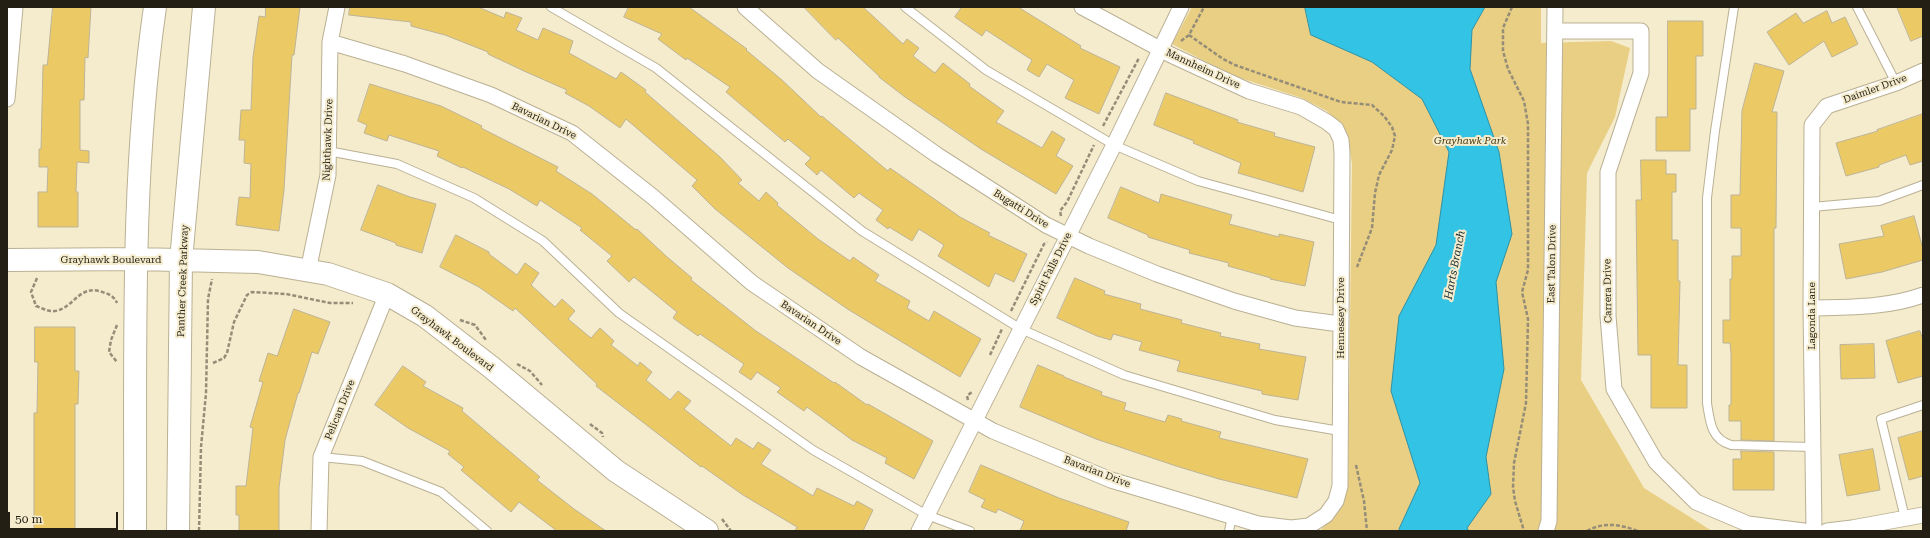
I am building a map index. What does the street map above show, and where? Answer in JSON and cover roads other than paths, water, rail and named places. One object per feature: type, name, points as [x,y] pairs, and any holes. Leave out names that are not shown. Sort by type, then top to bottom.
[{"type":"main road","points":[[135,531],[138,192],[147,74],[156,7]]},
{"type":"main road","name":"Panther Creek Parkway","points":[[178,531],[181,260],[204,7]]},
{"type":"main road","name":"Grayhawk Boulevard","points":[[7,260],[137,259],[258,262],[328,274],[387,294],[425,316],[473,353],[616,471],[707,531]]},
{"type":"street","points":[[7,100],[9,38],[15,7]]},
{"type":"street","name":"Nighthawk Drive","points":[[308,271],[328,175],[330,42],[338,7]]},
{"type":"street","name":"Bugatti Drive","points":[[745,7],[818,71],[937,155],[1014,206],[1068,236],[1157,274],[1234,301],[1295,318],[1340,324]]},
{"type":"street","name":"Mannheim Drive","points":[[1082,7],[1160,49],[1249,91],[1301,107],[1327,122]]},
{"type":"street","name":"Spirit Falls Drive","points":[[919,531],[1114,145],[1181,7]]},
{"type":"street","name":"East Talon Drive","points":[[1549,528],[1555,7]]},
{"type":"street","name":"Carrera Drive","points":[[1555,31],[1641,31],[1641,73],[1608,172],[1608,316],[1614,389],[1656,462],[1696,502],[1748,524],[1804,531]]},
{"type":"street","name":"Bavarian Drive","points":[[330,42],[405,64],[491,95],[572,133],[653,197],[752,283],[862,357],[994,431],[1111,480],[1258,524],[1291,528],[1309,526],[1326,515]]},
{"type":"street","name":"Daimler Drive","points":[[1827,106],[1896,83],[1923,71]]},
{"type":"street","name":"Lagonda Lane","points":[[1814,531],[1811,308],[1812,125],[1827,106]]},
{"type":"street","name":"Hennessey Drive","points":[[1326,515],[1336,500],[1340,486],[1341,220],[1341,140],[1336,130],[1327,122]]},
{"type":"street","name":"Pelican Drive","points":[[319,531],[322,457],[387,294]]},
{"type":"street","points":[[1811,308],[1863,307],[1910,300],[1923,295]]},
{"type":"street","points":[[1827,531],[1898,523],[1923,515]]},
{"type":"lane","points":[[551,7],[656,68],[862,231],[1021,329],[1124,375],[1275,420],[1340,430]]},
{"type":"lane","points":[[905,7],[986,70],[1114,145],[1198,181],[1341,220]]},
{"type":"lane","points":[[1734,7],[1715,131],[1707,198],[1707,403],[1709,416],[1716,436],[1722,442],[1731,445],[1813,447]]},
{"type":"lane","points":[[1857,7],[1896,83]]},
{"type":"lane","points":[[328,151],[397,164],[474,198],[543,241],[619,313],[813,450],[927,515],[970,531]]},
{"type":"lane","points":[[1812,207],[1879,201],[1923,185]]},
{"type":"lane","points":[[1898,523],[1882,419],[1923,405]]},
{"type":"lane","points":[[322,457],[362,461],[441,492],[487,531]]},
{"type":"lane","points":[[1229,531],[1232,516]]},
{"type":"water","name":"Harts Branch","points":[[1305,7],[1485,7],[1472,30],[1470,69],[1499,152],[1512,234],[1496,282],[1504,369],[1486,457],[1491,494],[1467,528],[1469,531],[1400,531],[1399,529],[1420,483],[1391,391],[1399,316],[1436,245],[1449,152],[1422,99],[1372,62],[1311,35]]},
{"type":"park label","name":"Grayhawk Park","points":[[1470,141]]}]
